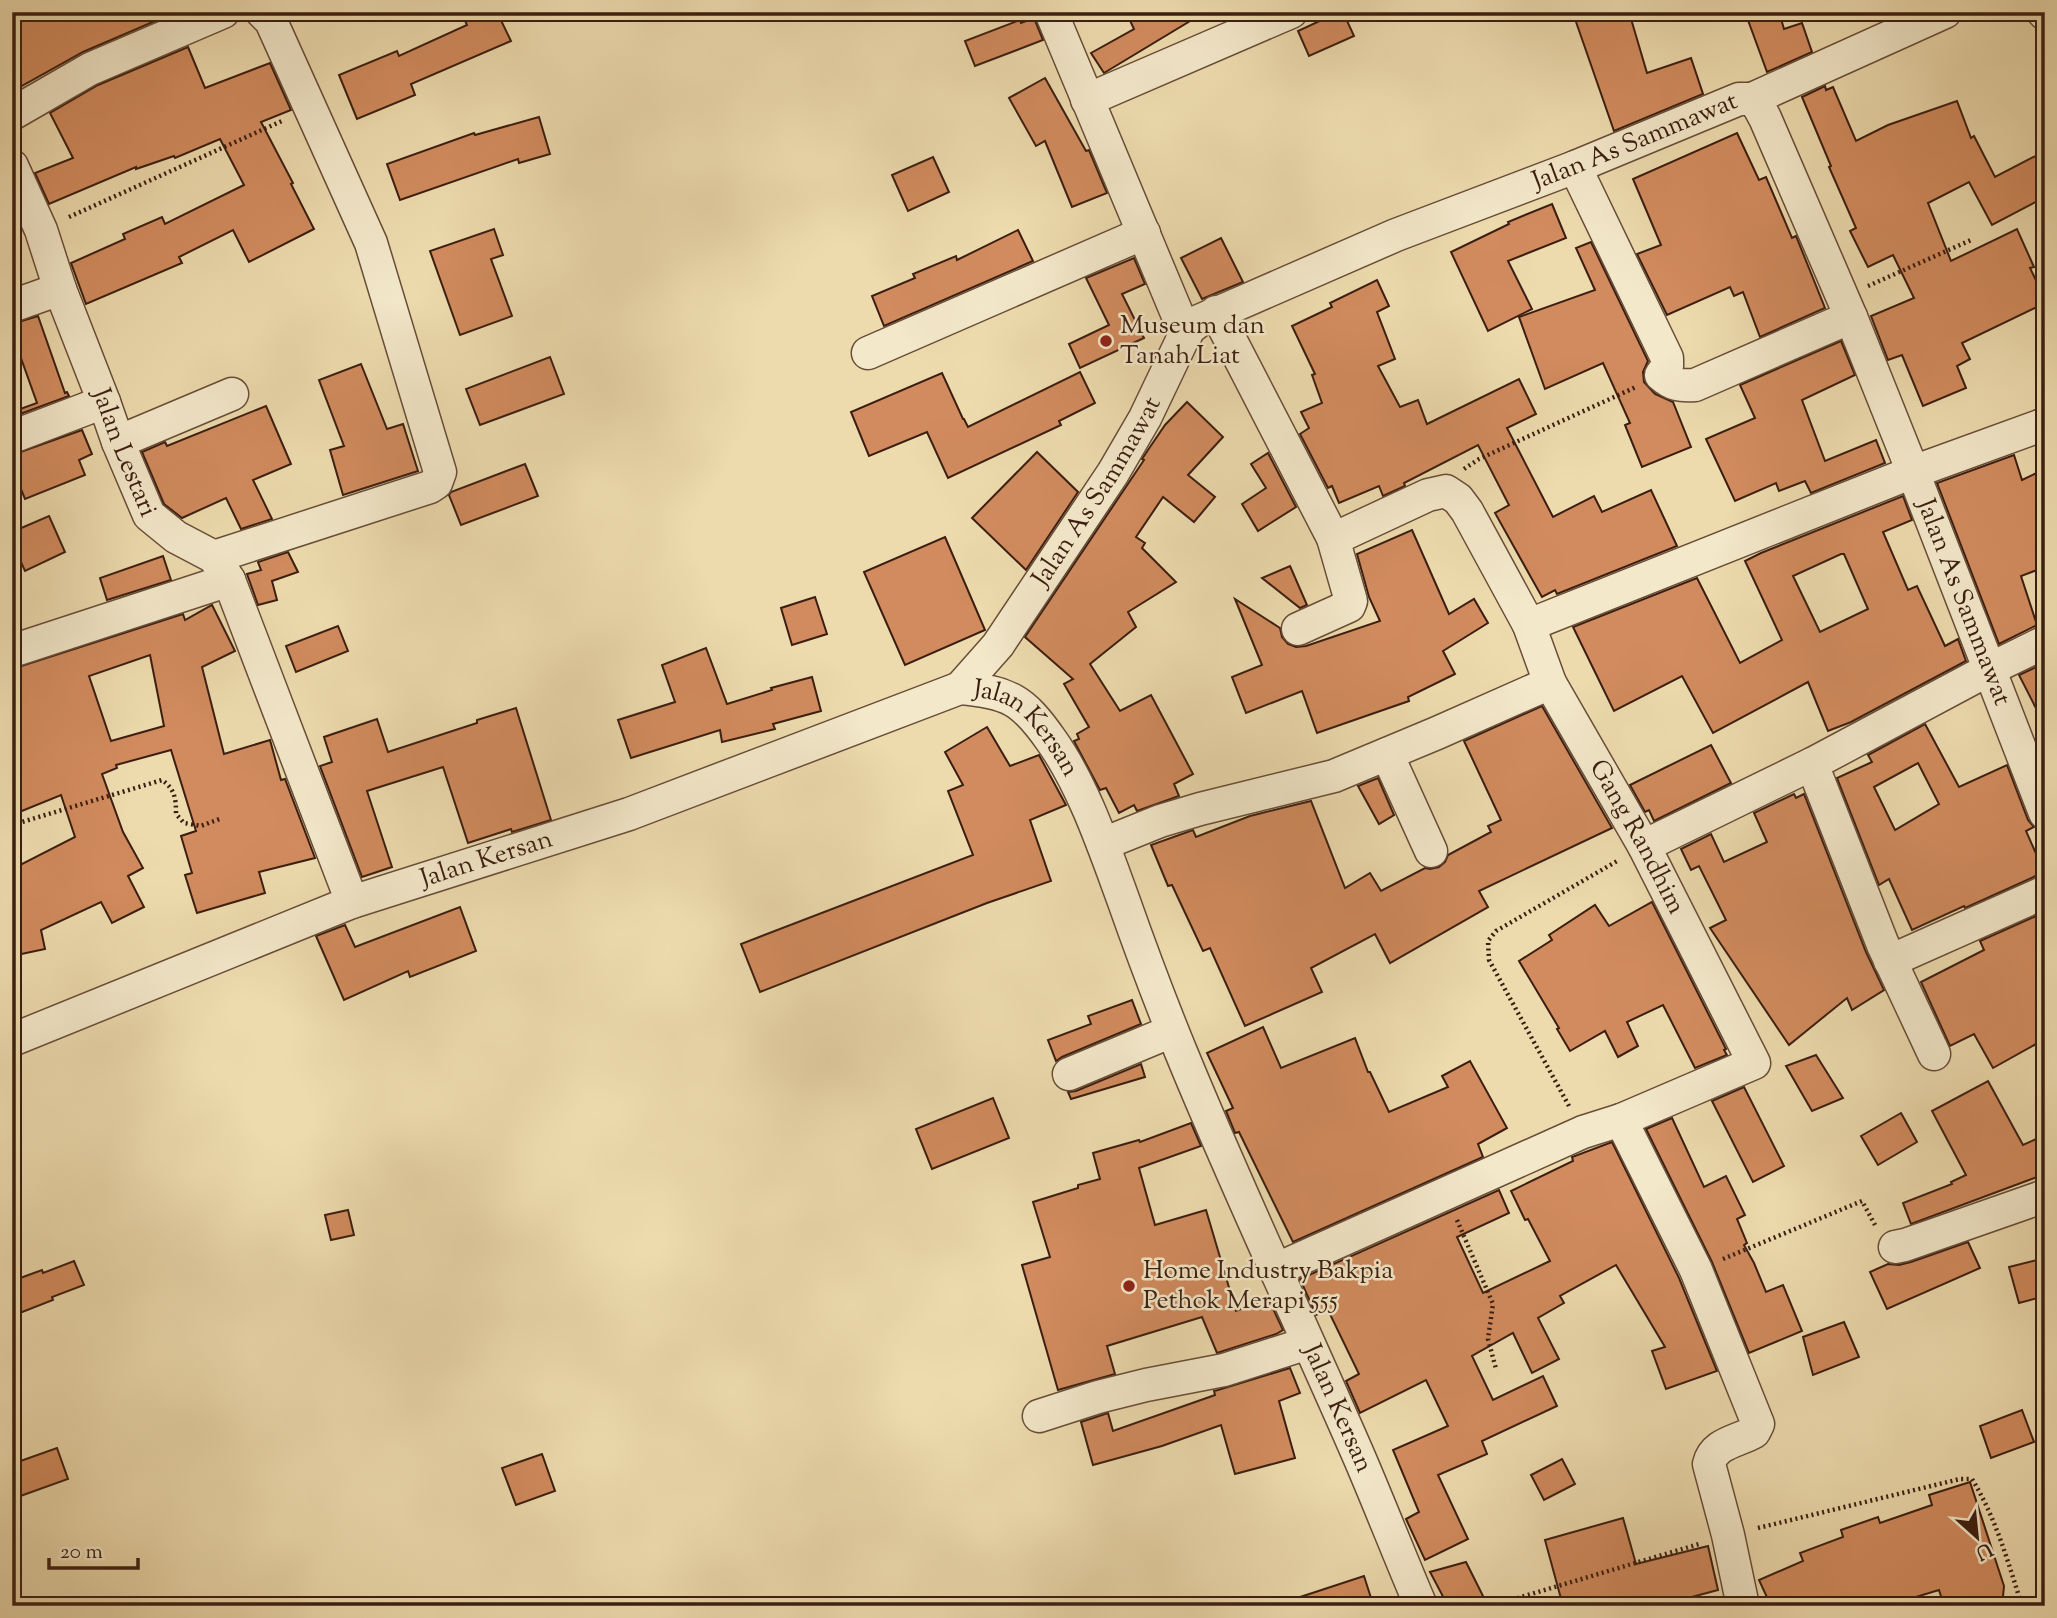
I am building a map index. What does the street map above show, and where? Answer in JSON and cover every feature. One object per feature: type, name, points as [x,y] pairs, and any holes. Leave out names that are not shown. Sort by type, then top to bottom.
[{"type":"street","points":[[12,114],[90,69],[223,12]]},
{"type":"street","points":[[12,651],[436,483],[440,472],[371,243],[271,21],[262,12]]},
{"type":"street","points":[[1051,12],[1186,335]]},
{"type":"street","points":[[1087,100],[1291,12]]},
{"type":"street","points":[[1752,99],[1945,12]]},
{"type":"street","name":"Jalan As Sammawat","points":[[960,688],[998,645],[1113,473],[1145,418],[1187,330],[1199,321],[1396,234],[1575,167],[1739,99],[1752,99],[1765,118],[1856,303],[1913,472],[2045,813]]},
{"type":"street","name":"Jalan Lestari","points":[[12,166],[41,230],[60,289],[149,515],[221,568]]},
{"type":"street","points":[[1575,167],[1667,358],[1667,367],[1661,375],[1669,383],[1680,386],[1695,385],[1856,303]]},
{"type":"street","points":[[868,353],[1144,233]]},
{"type":"street","points":[[12,306],[60,289]]},
{"type":"street","points":[[1216,312],[1333,538],[1351,595],[1349,606],[1298,629]]},
{"type":"street","points":[[118,442],[232,394]]},
{"type":"street","points":[[12,437],[104,402]]},
{"type":"street","points":[[1529,625],[1913,472],[2045,424]]},
{"type":"street","points":[[1333,538],[1428,495],[1446,491]]},
{"type":"street","name":"Gang Randhim","points":[[1275,1270],[1583,1132],[1621,1120],[1754,1063],[1644,846],[1550,683],[1529,625],[1467,510],[1458,499],[1446,491]]},
{"type":"street","points":[[221,568],[352,902]]},
{"type":"street","points":[[1644,846],[1812,764],[2045,642]]},
{"type":"street","points":[[998,645],[1010,697]]},
{"type":"street","points":[[1103,844],[1160,821],[1200,809],[1334,776],[1550,683]]},
{"type":"street","name":"Jalan Kersan","points":[[12,1040],[352,902],[629,814],[960,688],[988,690],[1010,697],[1028,710],[1052,742],[1077,787],[1103,844],[1152,979],[1204,1108],[1360,1460],[1421,1606]]},
{"type":"street","points":[[1387,754],[1430,851]]},
{"type":"street","points":[[1812,764],[1890,961],[1934,1054]]},
{"type":"street","points":[[1890,961],[2045,892]]},
{"type":"street","points":[[1069,1074],[1172,1031]]},
{"type":"street","points":[[1621,1120],[1696,1270],[1758,1424],[1754,1432],[1716,1449],[1709,1464],[1728,1535],[1742,1606]]},
{"type":"street","points":[[1895,1247],[2045,1196]]},
{"type":"street","points":[[1040,1416],[1146,1385],[1224,1370],[1308,1343]]},
{"type":"path","points":[[41,230],[310,108]]},
{"type":"path","points":[[1856,303],[1971,240]]},
{"type":"path","points":[[1446,491],[1457,475],[1479,459],[1661,375]]},
{"type":"path","points":[[12,825],[162,780],[173,792],[176,798],[176,814],[184,824],[201,826],[222,818]]},
{"type":"path","points":[[1583,1132],[1489,960],[1488,941],[1496,931],[1644,846]]},
{"type":"path","points":[[1445,1194],[1493,1304],[1488,1339],[1496,1368]]},
{"type":"path","points":[[1696,1270],[1862,1201],[1884,1242],[1895,1247]]},
{"type":"path","points":[[1980,1492],[1999,1533],[2022,1606]]},
{"type":"building","points":[[21,12],[174,13],[83,52],[18,88],[12,74],[12,17]]},
{"type":"building","points":[[461,12],[497,12],[511,41],[411,84],[415,95],[357,119],[339,75],[397,51],[399,56],[467,25]]},
{"type":"building","points":[[1126,12],[1205,12],[1104,73],[1091,53],[1134,29]]},
{"type":"building","points":[[1343,12],[1354,36],[1309,56],[1298,31]]},
{"type":"building","points":[[1598,12],[1629,12],[1647,73],[1691,58],[1703,94],[1614,131],[1575,19]]},
{"type":"building","points":[[1745,12],[1779,12],[1784,29],[1802,23],[1812,52],[1767,72]]},
{"type":"building","points":[[1034,18],[1043,40],[975,66],[965,41],[1020,20],[1021,23]]},
{"type":"building","points":[[188,47],[205,88],[270,63],[291,110],[261,122],[314,229],[249,262],[233,230],[179,257],[182,263],[86,304],[71,263],[125,239],[123,234],[162,217],[165,224],[244,185],[220,139],[175,158],[174,156],[136,167],[49,204],[35,173],[73,158],[50,113],[98,85]]},
{"type":"building","points":[[1045,78],[1086,151],[1089,150],[1107,193],[1072,207],[1045,141],[1036,146],[1009,98]]},
{"type":"building","points":[[1825,86],[1826,90],[1833,87],[1856,141],[1888,125],[1957,101],[1971,138],[1974,136],[1995,177],[2045,151],[2045,197],[1992,225],[1969,182],[1928,203],[1951,261],[2017,229],[2034,267],[2030,268],[2045,303],[1962,343],[1970,359],[1957,366],[1966,388],[1923,406],[1902,355],[1888,360],[1871,316],[1914,298],[1893,255],[1868,267],[1850,231],[1856,228],[1802,97]]},
{"type":"building","points":[[539,117],[550,154],[519,163],[518,159],[400,200],[387,164],[474,133],[475,135]]},
{"type":"building","points":[[1737,133],[1759,180],[1766,177],[1792,238],[1796,236],[1825,308],[1760,337],[1743,292],[1734,296],[1730,287],[1667,315],[1637,254],[1661,245],[1633,179]]},
{"type":"building","points":[[933,157],[949,192],[908,211],[892,175]]},
{"type":"building","points":[[1552,204],[1566,238],[1508,261],[1532,309],[1488,331],[1451,252],[1509,224],[1508,222]]},
{"type":"building","points":[[494,229],[503,255],[491,259],[512,316],[460,335],[430,251]]},
{"type":"building","points":[[1018,230],[1033,261],[884,326],[872,296],[915,278],[913,274],[956,256],[957,260]]},
{"type":"building","points":[[1221,238],[1243,282],[1202,299],[1181,258]]},
{"type":"building","points":[[1591,242],[1648,361],[1643,372],[1644,382],[1655,394],[1673,402],[1691,447],[1642,467],[1625,425],[1630,423],[1603,363],[1545,389],[1519,317],[1595,290],[1576,248]]},
{"type":"building","points":[[1134,258],[1145,284],[1122,294],[1144,338],[1080,368],[1069,344],[1109,325],[1086,278]]},
{"type":"building","points":[[1377,280],[1389,306],[1377,312],[1395,359],[1378,366],[1400,407],[1418,400],[1427,424],[1519,379],[1536,414],[1507,428],[1553,517],[1594,496],[1602,512],[1651,490],[1677,546],[1557,594],[1555,590],[1542,597],[1495,513],[1509,505],[1478,445],[1383,496],[1379,486],[1339,503],[1332,486],[1328,488],[1300,434],[1309,428],[1301,412],[1322,403],[1312,375],[1315,374],[1292,326],[1332,307],[1330,303]]},
{"type":"building","points":[[38,316],[65,393],[69,396],[12,417],[12,412],[37,403],[12,333],[12,324]]},
{"type":"building","points":[[1841,341],[1855,375],[1802,400],[1825,461],[1876,440],[1885,463],[1811,493],[1805,481],[1779,491],[1776,483],[1735,501],[1706,439],[1755,418],[1740,385]]},
{"type":"building","points":[[550,357],[564,394],[480,425],[466,389]]},
{"type":"building","points":[[361,364],[387,429],[403,424],[418,471],[343,495],[330,450],[344,446],[319,380]]},
{"type":"building","points":[[1080,372],[1095,403],[1059,421],[1061,425],[948,478],[927,432],[869,456],[851,412],[942,373],[968,427]]},
{"type":"building","points":[[1187,402],[1223,437],[1188,475],[1215,497],[1194,522],[1163,497],[1136,537],[1145,543],[1142,548],[1176,582],[1128,612],[1136,627],[1090,664],[1120,711],[1151,695],[1193,774],[1174,784],[1179,796],[1137,811],[1134,805],[1119,813],[1106,788],[1100,790],[1074,741],[1079,739],[1077,734],[1089,727],[1064,684],[1073,679],[1025,637],[1165,425]]},
{"type":"building","points":[[266,406],[291,464],[253,480],[272,519],[241,529],[226,498],[182,518],[164,504],[142,452],[165,442],[167,446]]},
{"type":"building","points":[[82,430],[92,454],[79,460],[85,475],[25,499],[12,467],[12,455]]},
{"type":"building","points":[[1037,452],[1078,492],[1026,570],[972,518]]},
{"type":"building","points":[[1268,453],[1296,507],[1258,531],[1242,504],[1266,488],[1251,464]]},
{"type":"building","points":[[2014,455],[2022,480],[2045,469],[2045,567],[2021,576],[2037,625],[1999,644],[1937,483]]},
{"type":"building","points":[[525,464],[538,496],[461,525],[449,495],[451,492]]},
{"type":"building","points":[[1903,496],[1912,520],[1883,532],[1908,590],[1917,586],[1945,646],[1958,639],[1966,661],[1851,722],[1828,731],[1808,682],[1713,733],[1682,676],[1614,711],[1573,627],[1697,578],[1740,663],[1782,640],[1745,561]],"holes":[[[1844,554],[1868,609],[1820,632],[1793,576]]]},
{"type":"building","points":[[49,516],[65,552],[25,571],[12,542],[12,532]]},
{"type":"building","points":[[1412,530],[1449,614],[1474,599],[1488,623],[1443,651],[1455,674],[1408,697],[1409,701],[1317,733],[1302,691],[1246,713],[1232,677],[1262,665],[1235,599],[1280,628],[1282,637],[1288,644],[1296,647],[1380,621],[1369,597],[1357,554]]},
{"type":"building","points":[[945,537],[985,630],[905,665],[864,572]]},
{"type":"building","points":[[288,552],[298,572],[272,581],[277,600],[258,605],[247,574],[261,570],[258,562]]},
{"type":"building","points":[[163,556],[171,580],[107,600],[100,578]]},
{"type":"building","points":[[1290,566],[1307,605],[1300,608],[1262,578]]},
{"type":"building","points":[[815,597],[827,634],[792,645],[781,608]]},
{"type":"building","points":[[212,605],[235,651],[202,667],[224,754],[270,740],[281,780],[285,779],[315,858],[259,872],[265,893],[197,913],[185,875],[192,873],[181,836],[196,831],[171,750],[116,765],[117,768],[102,774],[123,832],[143,868],[128,876],[144,907],[112,923],[101,902],[41,930],[45,949],[12,956],[12,869],[75,837],[61,795],[12,815],[12,669],[183,614],[185,620]],"holes":[[[150,655],[164,726],[111,741],[89,676]]]},
{"type":"building","points":[[338,626],[348,651],[296,672],[286,646]]},
{"type":"building","points":[[706,648],[727,704],[812,677],[821,711],[773,724],[775,729],[722,742],[720,730],[631,758],[618,720],[675,702],[662,665]]},
{"type":"building","points":[[2045,663],[2045,726],[2019,675]]},
{"type":"building","points":[[1542,706],[1612,828],[1479,891],[1488,907],[1390,963],[1375,934],[1311,968],[1322,992],[1245,1026],[1210,948],[1203,951],[1172,885],[1168,886],[1151,845],[1193,830],[1196,837],[1250,816],[1311,801],[1345,888],[1370,873],[1381,891],[1425,868],[1439,867],[1448,855],[1491,832],[1488,826],[1501,820],[1464,741]]},
{"type":"building","points":[[516,708],[551,820],[468,843],[443,767],[367,791],[392,867],[362,877],[320,766],[332,762],[324,737],[377,719],[388,752]]},
{"type":"building","points":[[1925,724],[1959,787],[2007,765],[2028,820],[2034,827],[2026,831],[2045,874],[1912,930],[1889,879],[1879,885],[1837,778],[1872,762],[1868,755]],"holes":[[[1918,763],[1939,804],[1895,830],[1874,787]]]},
{"type":"building","points":[[987,727],[1010,766],[1039,755],[1066,805],[1030,820],[1051,881],[987,903],[760,992],[741,944],[973,855],[948,791],[963,785],[945,752]]},
{"type":"building","points":[[1711,745],[1731,783],[1654,821],[1649,810],[1645,812],[1630,785]]},
{"type":"building","points":[[1378,778],[1394,815],[1379,824],[1358,786]]},
{"type":"building","points":[[1794,794],[1796,798],[1804,794],[1866,952],[1884,990],[1852,1010],[1847,998],[1789,1045],[1710,928],[1726,920],[1699,866],[1691,870],[1681,849],[1711,834],[1724,862],[1767,842],[1754,813]]},
{"type":"building","points":[[1652,902],[1726,1049],[1724,1050],[1727,1055],[1695,1068],[1663,1005],[1627,1022],[1638,1046],[1618,1057],[1605,1031],[1570,1051],[1519,961],[1552,940],[1549,935],[1595,905],[1609,926]]},
{"type":"building","points":[[460,907],[476,951],[410,977],[408,971],[344,1000],[316,936],[345,925],[355,947]]},
{"type":"building","points":[[2045,912],[2045,1039],[1993,1068],[1974,1034],[1950,1046],[1921,982],[1984,950],[1980,941]]},
{"type":"building","points":[[1132,1000],[1141,1024],[1056,1061],[1048,1040],[1091,1024],[1088,1016]]},
{"type":"building","points":[[1263,1027],[1281,1068],[1355,1038],[1368,1072],[1389,1112],[1448,1087],[1442,1076],[1470,1061],[1507,1128],[1478,1144],[1483,1157],[1293,1242],[1239,1132],[1235,1133],[1226,1111],[1233,1108],[1207,1053]]},
{"type":"building","points":[[1816,1055],[1843,1098],[1812,1111],[1786,1066]]},
{"type":"building","points":[[1141,1064],[1145,1077],[1071,1099],[1068,1092]]},
{"type":"building","points":[[1988,1081],[2023,1145],[2045,1135],[2045,1174],[1911,1224],[1903,1203],[1952,1184],[1951,1182],[1966,1175],[1932,1111]]},
{"type":"building","points":[[1744,1087],[1784,1166],[1753,1182],[1712,1101]]},
{"type":"building","points":[[993,1098],[1009,1138],[932,1169],[916,1129]]},
{"type":"building","points":[[1901,1113],[1917,1142],[1878,1165],[1861,1136]]},
{"type":"building","points":[[1672,1118],[1704,1187],[1726,1176],[1745,1215],[1737,1219],[1747,1243],[1744,1245],[1766,1292],[1783,1285],[1802,1331],[1749,1353],[1712,1262],[1646,1129]]},
{"type":"building","points":[[1191,1123],[1201,1146],[1139,1168],[1155,1225],[1206,1210],[1236,1311],[1268,1298],[1283,1330],[1217,1353],[1202,1317],[1107,1346],[1115,1374],[1058,1390],[1022,1265],[1050,1257],[1033,1202],[1100,1179],[1093,1153],[1139,1140],[1140,1142]]},
{"type":"building","points":[[1612,1142],[1679,1278],[1717,1371],[1666,1389],[1652,1351],[1665,1347],[1616,1265],[1560,1296],[1564,1303],[1538,1318],[1559,1359],[1532,1373],[1513,1333],[1472,1356],[1493,1400],[1543,1376],[1557,1406],[1482,1441],[1487,1454],[1438,1475],[1468,1539],[1425,1560],[1406,1519],[1419,1512],[1393,1450],[1448,1426],[1426,1380],[1360,1413],[1346,1381],[1359,1374],[1328,1310],[1316,1315],[1300,1279],[1499,1190],[1509,1213],[1457,1237],[1483,1293],[1550,1261],[1511,1191],[1573,1161],[1572,1157]]},
{"type":"building","points":[[348,1210],[354,1235],[331,1240],[325,1215]]},
{"type":"building","points":[[1968,1242],[1980,1268],[1887,1309],[1870,1272],[1888,1264],[1911,1262]]},
{"type":"building","points":[[2045,1258],[2045,1296],[2019,1303],[2009,1267]]},
{"type":"building","points":[[74,1261],[84,1285],[12,1316],[12,1281]]},
{"type":"building","points":[[1844,1322],[1859,1357],[1813,1375],[1803,1337]]},
{"type":"building","points":[[1290,1368],[1300,1393],[1279,1401],[1295,1458],[1235,1474],[1221,1425],[1162,1446],[1093,1465],[1081,1422],[1108,1413],[1113,1431],[1215,1395],[1214,1391]]},
{"type":"building","points":[[2022,1410],[2034,1442],[1991,1458],[1980,1426]]},
{"type":"building","points":[[57,1448],[68,1479],[12,1499],[12,1464]]},
{"type":"building","points":[[542,1454],[555,1491],[516,1505],[502,1468]]},
{"type":"building","points":[[1562,1459],[1575,1484],[1544,1500],[1531,1475]]},
{"type":"building","points":[[1970,1482],[2004,1586],[2002,1606],[1944,1606],[1939,1590],[1886,1606],[1771,1606],[1759,1580],[1803,1561],[1800,1553],[1843,1537],[1841,1530],[1878,1517],[1880,1523],[1932,1505],[1929,1495]]},
{"type":"building","points":[[1623,1518],[1636,1564],[1708,1546],[1718,1590],[1658,1606],[1563,1606],[1545,1540]]},
{"type":"building","points":[[1466,1562],[1488,1606],[1448,1606],[1430,1572]]},
{"type":"building","points":[[1364,1576],[1372,1601],[1357,1606],[1289,1606],[1288,1601]]},
{"type":"place","name":"Museum dan Tanah Liat","points":[[1106,341]]},
{"type":"place","name":"Home Industry Bakpia Pethok Merapi 555","points":[[1129,1286]]}]
